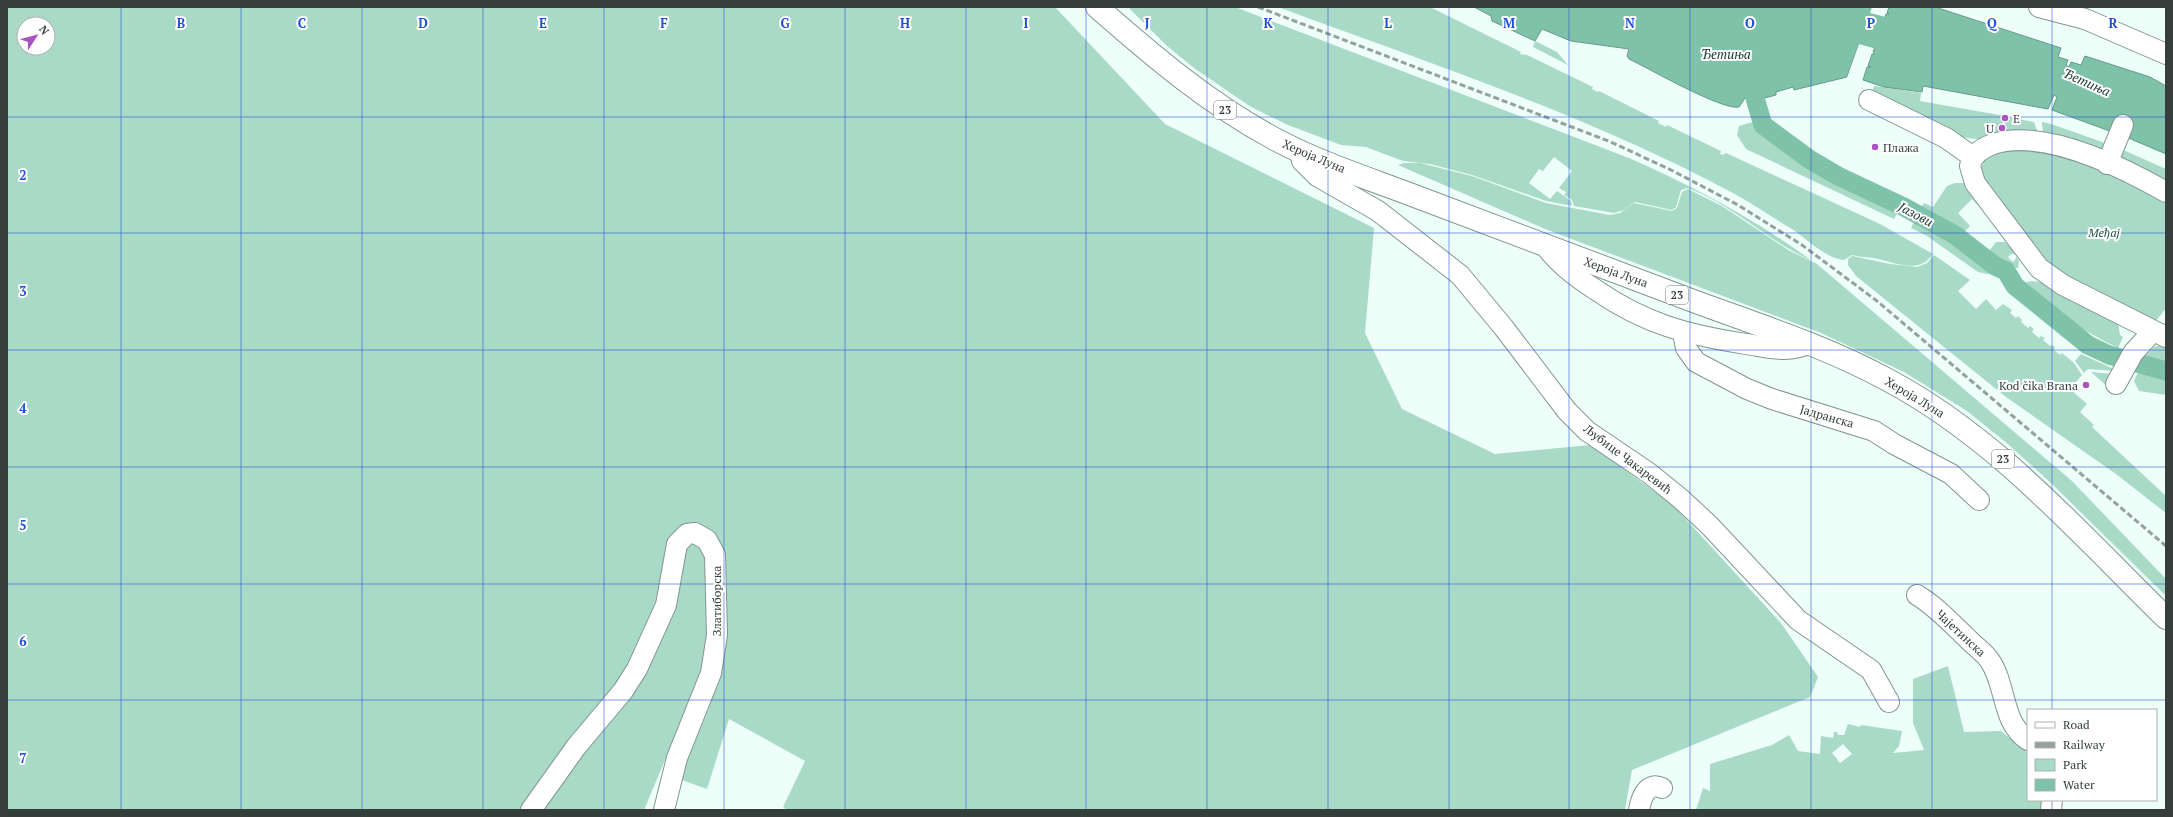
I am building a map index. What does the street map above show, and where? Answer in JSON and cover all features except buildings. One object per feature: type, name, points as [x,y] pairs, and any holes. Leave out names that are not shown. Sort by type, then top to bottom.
[{"type":"main road","name":"Хероја Луна","points":[[1098,7],[1175,74],[1215,104],[1259,131],[1300,151],[1546,246],[1809,343],[1867,369],[1904,389],[1982,442],[2048,500],[2166,618]]},
{"type":"street","points":[[2043,8],[2092,21],[2166,54]]},
{"type":"street","points":[[1868,100],[1946,138],[1973,157]]},
{"type":"street","points":[[2107,164],[2123,125]]},
{"type":"street","points":[[2116,384],[2130,358],[2159,334],[2063,285],[2039,268],[1975,183],[1970,172],[1973,157],[1978,151],[1997,143],[2027,141],[2060,147],[2107,164],[2166,192]]},
{"type":"street","name":"Љубице Чакаревић","points":[[1300,151],[1302,161],[1317,176],[1378,211],[1460,275],[1500,322],[1567,411],[1587,431],[1649,473],[1682,499],[1710,526],[1798,620],[1871,670],[1889,702]]},
{"type":"street","points":[[1546,246],[1573,275],[1617,305],[1650,321],[1684,333],[1778,349],[1792,349],[1809,343]]},
{"type":"street","name":"Јадранска","points":[[1684,333],[1686,348],[1690,356],[1700,364],[1747,389],[1772,399],[1874,431],[1894,444],[1951,474],[1979,500]]},
{"type":"street","name":"Златиборска","points":[[531,810],[576,747],[614,702],[637,668],[666,605],[677,544],[687,534],[695,533],[707,540],[715,555],[717,635],[711,673],[677,758],[664,810]]},
{"type":"street","name":"Чајетинска","points":[[1917,595],[1950,622],[1990,660],[2001,684],[2010,718],[2015,727],[2027,739]]},
{"type":"street","points":[[1639,810],[1644,793],[1650,787],[1657,786],[1662,788]]},
{"type":"green space","points":[[7,7],[1055,7],[1165,124],[1374,228],[1365,333],[1402,409],[1495,454],[1591,445],[1673,505],[1781,623],[1818,677],[1810,697],[1632,770],[1625,810],[787,810],[783,807],[805,761],[729,719],[707,789],[679,779],[709,708],[691,698],[644,810],[7,810]]},
{"type":"green space","points":[[1128,7],[1235,7],[1629,158],[1677,180],[1723,204],[1768,231],[1812,261],[1780,244],[1720,204],[1688,188],[1681,190],[1676,207],[1672,210],[1635,202],[1624,210],[1614,213],[1574,206],[1572,200],[1564,195],[1566,192],[1559,188],[1572,171],[1554,157],[1543,171],[1539,169],[1529,183],[1550,199],[1557,191],[1571,201],[1572,206],[1546,201],[1472,175],[1430,164],[1403,161],[1366,147],[1341,145],[1288,125],[1251,107],[1194,68],[1167,46]]},
{"type":"green space","points":[[1278,7],[1430,7],[1521,52],[1520,54],[1527,55],[1593,87],[1592,89],[1598,92],[1599,91],[1659,121],[1658,123],[1666,127],[1667,125],[1721,151],[1720,154],[1723,155],[1726,153],[1880,224],[1933,254],[1927,261],[1913,266],[1852,255],[1844,260],[1837,259],[1823,252],[1792,229],[1733,193],[1622,139],[1566,115],[1451,70]]},
{"type":"green space","points":[[1535,41],[1557,52],[1568,65],[1533,47]]},
{"type":"green space","points":[[1874,86],[1921,93],[1920,101],[2005,116],[2001,130],[1997,137],[1989,139],[1972,139],[1957,136],[1871,95]]},
{"type":"green space","points":[[2007,117],[2034,122],[2037,130],[2036,134],[2004,134],[2003,128]]},
{"type":"green space","points":[[1756,121],[1759,129],[1766,136],[1822,175],[1899,210],[1894,219],[1746,149],[1737,135],[1739,126]]},
{"type":"green space","points":[[2042,122],[2108,144],[2102,157],[2043,134]]},
{"type":"green space","name":"Међај","points":[[1998,148],[2056,151],[2166,196],[2166,308],[2156,321],[2044,264],[1980,175],[1985,160]]},
{"type":"green space","points":[[2121,149],[2166,169],[2166,187],[2116,162]]},
{"type":"green space","points":[[1809,151],[1833,165],[1904,200],[1903,202],[1852,178]]},
{"type":"green space","points":[[1404,163],[1420,163],[1472,176],[1546,203],[1610,215],[1620,213],[1634,203],[1672,211],[1677,208],[1682,192],[1688,189],[1722,206],[1790,251],[1817,264],[2072,481],[2166,579],[2166,596],[2052,484],[2009,445],[1967,411],[1904,372],[1821,333],[1545,229],[1398,165]]},
{"type":"green space","points":[[1955,183],[1965,183],[1987,215],[1972,199],[1958,213],[1970,226],[1964,232],[1989,251],[1996,242],[2005,242],[2016,254],[2011,254],[2008,257],[2013,262],[2017,257],[2019,262],[2018,268],[2006,267],[1949,225],[1920,210],[1924,203],[1933,207],[1947,186]]},
{"type":"green space","points":[[1916,218],[1953,239],[1997,273],[1987,274],[1978,272],[1927,236],[1911,228]]},
{"type":"green space","points":[[1934,255],[1970,280],[1958,291],[1976,309],[1986,299],[1996,310],[2003,304],[2012,310],[2010,313],[2016,318],[2018,316],[2022,320],[2021,322],[2028,328],[2030,326],[2034,329],[2032,332],[2039,338],[2041,336],[2045,338],[2043,340],[2050,346],[2052,345],[2055,347],[2054,350],[2060,355],[2062,353],[2074,363],[2082,375],[2070,389],[2087,404],[2080,412],[2094,425],[2092,427],[2166,496],[2166,513],[2116,474],[2006,397],[1856,276],[1848,265],[1848,259],[1852,256],[1890,264],[1917,267],[1927,263]]},
{"type":"green space","points":[[2032,281],[2047,283],[2118,322],[2120,335],[2123,337],[2118,348],[2081,328],[2056,311],[2026,282]]},
{"type":"green space","points":[[2166,343],[2166,366],[2144,358],[2154,347]]},
{"type":"green space","points":[[2081,354],[2116,370],[2088,369],[2084,373],[2075,361]]},
{"type":"green space","points":[[2140,367],[2166,376],[2166,395],[2139,391],[2134,381]]},
{"type":"green space","points":[[2091,372],[2114,374],[2109,388]]},
{"type":"green space","points":[[1948,666],[1964,732],[2001,731],[2027,752],[2027,801],[2042,801],[2041,810],[1696,810],[1703,788],[1710,791],[1710,764],[1772,745],[1789,735],[1798,751],[1820,754],[1821,736],[1833,738],[1834,732],[1837,732],[1838,735],[1844,735],[1848,724],[1860,727],[1861,725],[1902,731],[1899,746],[1893,753],[1924,750],[1913,723],[1913,679]],"holes":[[[1843,744],[1852,754],[1840,763],[1832,753]]]},
{"type":"water","name":"Ђетиња","points":[[1474,7],[1872,7],[1847,77],[1794,90],[1793,87],[1776,92],[1776,95],[1761,99],[1760,102],[1755,103],[1745,98],[1739,107],[1730,106],[1702,96],[1629,59],[1627,56],[1629,49],[1571,41],[1542,29],[1535,41],[1492,21],[1491,16]]},
{"type":"water","name":"Ђетиња","points":[[1889,7],[1935,7],[2061,48],[2058,57],[2068,60],[2066,65],[2069,67],[2071,62],[2081,65],[2085,56],[2150,77],[2166,86],[2166,154],[2126,137],[2052,110],[2057,97],[2054,95],[2048,109],[1923,86],[1922,92],[1884,87],[1863,80],[1867,67],[1871,67],[1868,66],[1872,54],[1875,54],[1873,52],[1877,40],[1880,41],[1877,39],[1882,27],[1885,28],[1882,26],[1886,14],[1889,14],[1887,13]]},
{"type":"pier","points":[[1872,7],[1874,7],[1849,78],[1847,78]]},
{"type":"waterway","name":"Ђетиња","points":[[1783,7],[1923,44]]},
{"type":"waterway","name":"Јазови","points":[[1749,78],[1763,125],[1809,159],[1838,176],[1904,207],[1955,235],[1995,266],[2006,271],[2015,286],[2088,345],[2109,355],[2166,371]]},
{"type":"railway","points":[[1258,7],[1611,142],[1673,171],[1738,205],[1802,245],[1877,301],[2166,546]]},
{"type":"place","name":"E","points":[[2005,118]]},
{"type":"place","name":"U","points":[[2002,128]]},
{"type":"place","name":"Плажа","points":[[1875,147]]},
{"type":"place","name":"Kod čika Brana","points":[[2086,385]]}]
